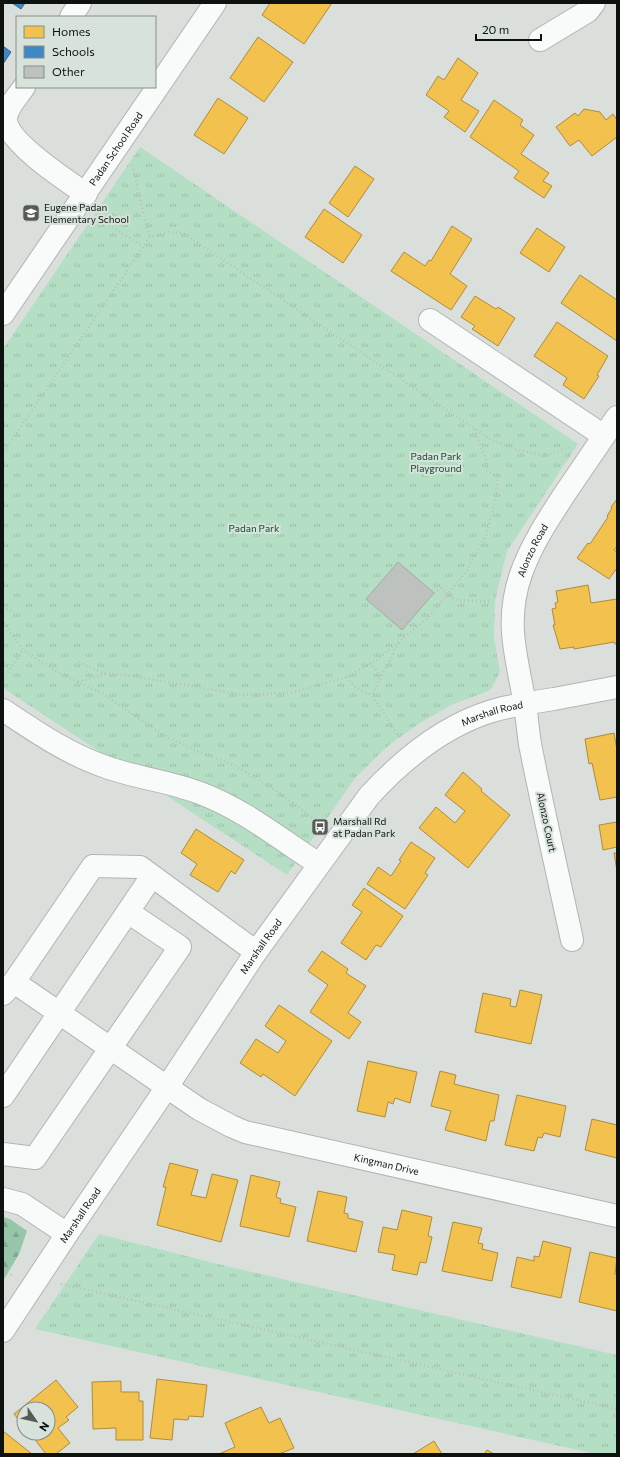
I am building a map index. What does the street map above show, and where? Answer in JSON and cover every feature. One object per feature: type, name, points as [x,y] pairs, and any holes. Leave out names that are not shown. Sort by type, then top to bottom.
[{"type":"street","points":[[72,16],[80,3]]},
{"type":"street","name":"Padan School Road","points":[[3,314],[215,3]]},
{"type":"street","points":[[540,40],[588,11],[594,3]]},
{"type":"street","points":[[23,88],[8,111],[6,120],[12,134],[36,157],[86,194]]},
{"type":"street","points":[[430,320],[597,431]]},
{"type":"street","name":"Alonzo Road","points":[[525,704],[517,668],[512,629],[515,594],[521,573],[537,539],[597,431],[617,416]]},
{"type":"street","name":"Marshall Road","points":[[3,1332],[256,952],[369,796],[386,777],[407,758],[428,743],[462,724],[492,711],[617,687]]},
{"type":"street","name":"Alonzo Court","points":[[525,704],[530,743],[572,940]]},
{"type":"street","points":[[3,710],[62,748],[106,768],[176,785],[222,802],[251,819],[319,864]]},
{"type":"street","points":[[9,988],[93,866],[140,867],[256,952]]},
{"type":"street","points":[[3,1096],[152,876]]},
{"type":"street","points":[[3,1154],[35,1158],[180,947],[128,912]]},
{"type":"street","name":"Kingman Drive","points":[[9,988],[60,1013],[199,1109],[245,1132],[617,1216]]},
{"type":"street","points":[[3,1199],[22,1204],[67,1234]]},
{"type":"path","points":[[130,162],[139,189],[142,213],[150,237]]},
{"type":"path","points":[[93,216],[143,246]]},
{"type":"path","points":[[3,453],[143,246],[150,237],[169,232],[183,233],[490,439],[514,449],[545,456],[578,444],[597,431]]},
{"type":"path","points":[[78,682],[105,674],[120,674],[244,695],[290,693],[347,677],[370,663],[429,617],[466,572],[486,535],[495,502],[498,477],[486,470],[486,462],[474,428]]},
{"type":"path","points":[[434,594],[441,588],[455,600],[489,601]]},
{"type":"path","points":[[3,607],[12,612]]},
{"type":"path","points":[[3,623],[23,650],[61,674],[102,693],[165,736],[199,752],[236,766],[275,790],[319,822]]},
{"type":"path","points":[[372,695],[400,641]]},
{"type":"path","points":[[3,679],[23,650]]},
{"type":"path","points":[[79,662],[105,674]]},
{"type":"path","points":[[370,663],[381,677]]},
{"type":"path","points":[[347,677],[359,690],[372,695],[397,734]]},
{"type":"path","points":[[3,1272],[12,1275]]},
{"type":"path","points":[[61,1284],[617,1409]]},
{"type":"green space","name":"Padan Park","points":[[140,147],[578,444],[507,551],[495,601],[494,638],[500,672],[492,688],[486,692],[451,705],[420,723],[389,745],[356,777],[287,875],[3,688],[3,349]]},
{"type":"green space","points":[[3,1217],[10,1219],[27,1231],[19,1254],[3,1281]]},
{"type":"green space","points":[[99,1234],[230,1267],[617,1355],[617,1454],[596,1454],[35,1329]]},
{"type":"building: Homes","points":[[270,3],[332,3],[304,44],[262,15]]},
{"type":"building: Homes","points":[[258,37],[293,62],[264,102],[230,78]]},
{"type":"building: Homes","points":[[458,58],[478,73],[461,100],[479,111],[465,132],[444,117],[449,111],[426,95],[438,76],[444,80]]},
{"type":"building: Homes","points":[[218,98],[248,118],[224,154],[194,135]]},
{"type":"building: Homes","points":[[494,100],[523,120],[520,125],[534,135],[521,154],[549,173],[543,181],[552,186],[544,198],[514,178],[519,171],[470,137]]},
{"type":"building: Homes","points":[[584,109],[600,112],[606,120],[613,114],[617,120],[617,137],[592,156],[579,140],[570,146],[556,127],[575,113],[578,116]]},
{"type":"building: Homes","points":[[355,166],[374,179],[348,217],[329,203]]},
{"type":"building: Homes","points":[[324,209],[362,235],[343,263],[305,237]]},
{"type":"building: Homes","points":[[452,226],[472,239],[450,274],[467,286],[451,310],[391,271],[404,252],[425,266],[429,260],[431,261]]},
{"type":"building: Homes","points":[[537,228],[565,247],[549,272],[520,253]]},
{"type":"building: Homes","points":[[580,275],[617,300],[617,341],[561,303]]},
{"type":"building: Homes","points":[[475,296],[496,309],[498,307],[515,318],[498,346],[472,329],[475,326],[461,317]]},
{"type":"building: Homes","points":[[557,322],[608,356],[597,375],[599,376],[584,399],[563,385],[567,378],[534,356]]},
{"type":"building: Homes","points":[[617,499],[617,546],[614,550],[617,552],[617,568],[609,579],[577,558],[588,543],[590,544],[608,517],[607,516],[612,508],[611,507]]},
{"type":"building: Homes","points":[[588,585],[591,603],[617,599],[617,644],[614,642],[574,649],[574,647],[560,649],[553,625],[555,625],[552,609],[556,608],[555,603],[558,602],[556,591]]},
{"type":"building: Homes","points":[[614,733],[617,750],[617,797],[600,800],[592,763],[589,764],[585,739]]},
{"type":"building: Homes","points":[[463,772],[482,789],[481,791],[510,815],[468,868],[419,828],[436,807],[455,823],[465,811],[445,795]]},
{"type":"building: Homes","points":[[617,822],[617,847],[603,850],[599,825]]},
{"type":"building: Homes","points":[[196,829],[244,860],[235,874],[231,871],[218,892],[190,875],[197,864],[181,853]]},
{"type":"building: Homes","points":[[411,842],[435,858],[425,873],[428,875],[405,909],[367,884],[378,867],[391,876],[401,861],[399,860]]},
{"type":"building: Homes","points":[[614,853],[617,853],[617,871]]},
{"type":"building: Homes","points":[[364,888],[403,916],[381,947],[376,945],[366,960],[341,943],[362,912],[352,905]]},
{"type":"building: Homes","points":[[322,951],[348,969],[346,973],[366,986],[348,1013],[361,1022],[349,1039],[310,1012],[328,985],[308,971]]},
{"type":"building: Homes","points":[[520,990],[542,995],[531,1044],[475,1032],[483,993],[511,999],[510,1006],[516,1007]]},
{"type":"building: Homes","points":[[279,1005],[332,1041],[295,1096],[263,1074],[261,1077],[240,1063],[256,1039],[278,1053],[286,1041],[265,1026]]},
{"type":"building: Homes","points":[[368,1061],[417,1072],[410,1103],[395,1098],[393,1104],[388,1102],[385,1117],[357,1111]]},
{"type":"building: Homes","points":[[440,1071],[456,1075],[454,1084],[499,1095],[494,1121],[490,1121],[486,1141],[445,1130],[451,1111],[431,1106]]},
{"type":"building: Homes","points":[[517,1095],[566,1106],[560,1137],[544,1133],[542,1138],[538,1137],[534,1151],[505,1145]]},
{"type":"building: Homes","points":[[592,1119],[617,1125],[617,1158],[585,1150]]},
{"type":"building: Homes","points":[[170,1163],[198,1170],[191,1195],[206,1198],[212,1174],[238,1180],[221,1242],[157,1225],[166,1187],[163,1187]]},
{"type":"building: Homes","points":[[251,1175],[280,1182],[276,1197],[281,1199],[280,1203],[296,1207],[289,1237],[240,1226]]},
{"type":"building: Homes","points":[[318,1191],[347,1197],[344,1213],[348,1214],[348,1218],[363,1222],[356,1252],[307,1241]]},
{"type":"building: Homes","points":[[402,1210],[432,1217],[428,1236],[432,1237],[426,1263],[420,1262],[417,1275],[392,1270],[395,1255],[378,1252],[383,1227],[397,1230]]},
{"type":"building: Homes","points":[[453,1222],[482,1228],[478,1243],[483,1244],[482,1249],[498,1253],[492,1281],[442,1271]]},
{"type":"building: Homes","points":[[543,1241],[571,1248],[561,1298],[511,1287],[517,1257],[534,1261],[534,1256],[539,1257]]},
{"type":"building: Homes","points":[[590,1252],[617,1258],[615,1274],[617,1275],[617,1311],[579,1302]]},
{"type":"building: Homes","points":[[157,1379],[207,1385],[203,1417],[189,1416],[188,1420],[174,1419],[172,1440],[150,1438]]},
{"type":"building: Homes","points":[[56,1380],[78,1407],[66,1417],[69,1420],[58,1428],[70,1443],[56,1454],[46,1454],[36,1441],[56,1441],[56,1401],[30,1401]]},
{"type":"building: Homes","points":[[121,1381],[121,1392],[139,1392],[139,1401],[143,1401],[143,1440],[116,1440],[116,1428],[93,1429],[92,1382]]},
{"type":"building: Homes","points":[[261,1407],[269,1423],[280,1418],[294,1448],[279,1454],[219,1454],[235,1447],[225,1423]]},
{"type":"building: Homes","points":[[3,1431],[32,1454],[3,1454]]},
{"type":"building: Homes","points":[[434,1441],[442,1454],[413,1454]]},
{"type":"building: Homes","points":[[487,1450],[494,1454],[484,1454]]},
{"type":"building: Schools","points":[[12,3],[25,3],[21,9]]},
{"type":"building: Schools","points":[[3,46],[11,52],[3,64]]},
{"type":"building: Other","points":[[398,562],[434,593],[402,630],[366,599]]},
{"type":"place","name":"Eugene Padan Elementary School","points":[[31,213]]},
{"type":"place","name":"Marshall Rd at Padan Park","points":[[320,827]]},
{"type":"park label","name":"Padan Park Playground","points":[[436,462]]}]
